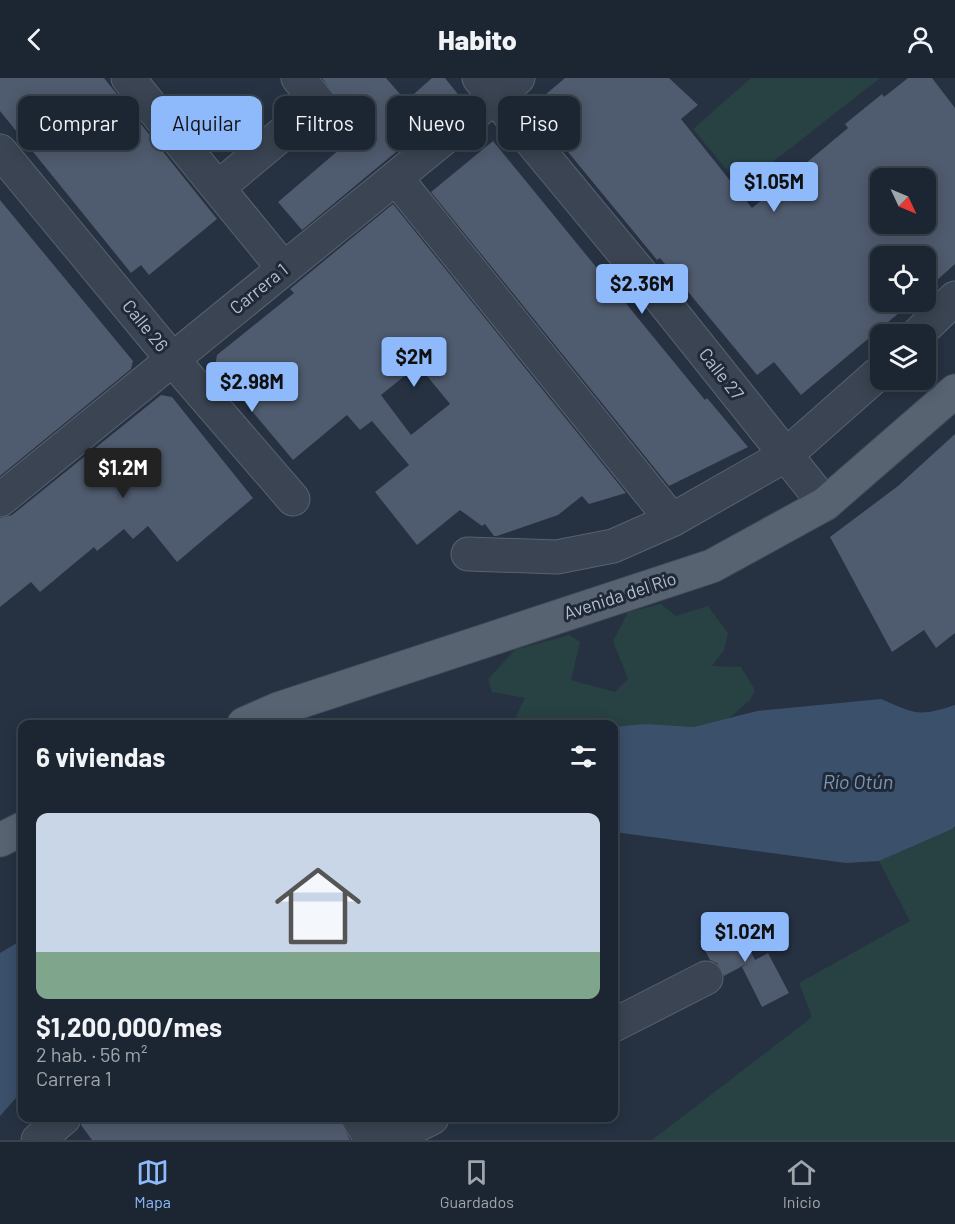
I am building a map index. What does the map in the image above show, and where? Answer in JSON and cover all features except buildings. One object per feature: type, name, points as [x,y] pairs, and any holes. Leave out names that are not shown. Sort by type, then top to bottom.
[{"type":"main road","name":"Avenida del Río","points":[[252,720],[278,708],[712,566],[825,504],[955,391]]},
{"type":"main road","points":[[0,840],[18,831]]},
{"type":"street","points":[[128,78],[284,269]]},
{"type":"street","points":[[219,187],[319,103],[298,78]]},
{"type":"street","name":"Carrera 1","points":[[0,500],[396,178],[497,84]]},
{"type":"street","name":"Calle 27","points":[[497,84],[647,281],[825,504]]},
{"type":"street","name":"Calle 26","points":[[0,151],[173,360],[293,499]]},
{"type":"street","points":[[396,178],[672,520]]},
{"type":"street","points":[[928,324],[955,298]]},
{"type":"street","points":[[468,554],[557,557],[613,546],[672,520],[786,455],[870,381]]},
{"type":"street","points":[[618,1023],[706,978]]},
{"type":"street","points":[[38,1140],[59,1122]]},
{"type":"street","points":[[361,1122],[372,1140]]},
{"type":"street","points":[[387,1140],[424,1122]]},
{"type":"green space","points":[[751,78],[880,78],[741,187],[693,129]]},
{"type":"green space","points":[[661,604],[676,616],[708,606],[728,633],[724,650],[712,666],[741,667],[755,690],[750,700],[717,729],[618,737],[618,720],[514,720],[525,698],[492,692],[488,679],[515,650],[569,635],[580,642],[571,680],[615,692],[628,679],[613,641],[628,612]]},
{"type":"green space","points":[[955,826],[955,1140],[652,1140],[812,1017],[799,983],[910,921],[879,861]]},
{"type":"water","name":"Río Otún","points":[[881,699],[917,712],[933,711],[955,705],[955,826],[879,861],[846,863],[618,833],[618,727],[645,724],[694,727],[757,711]]},
{"type":"water","points":[[18,942],[18,1096],[0,1116],[0,953]]}]
